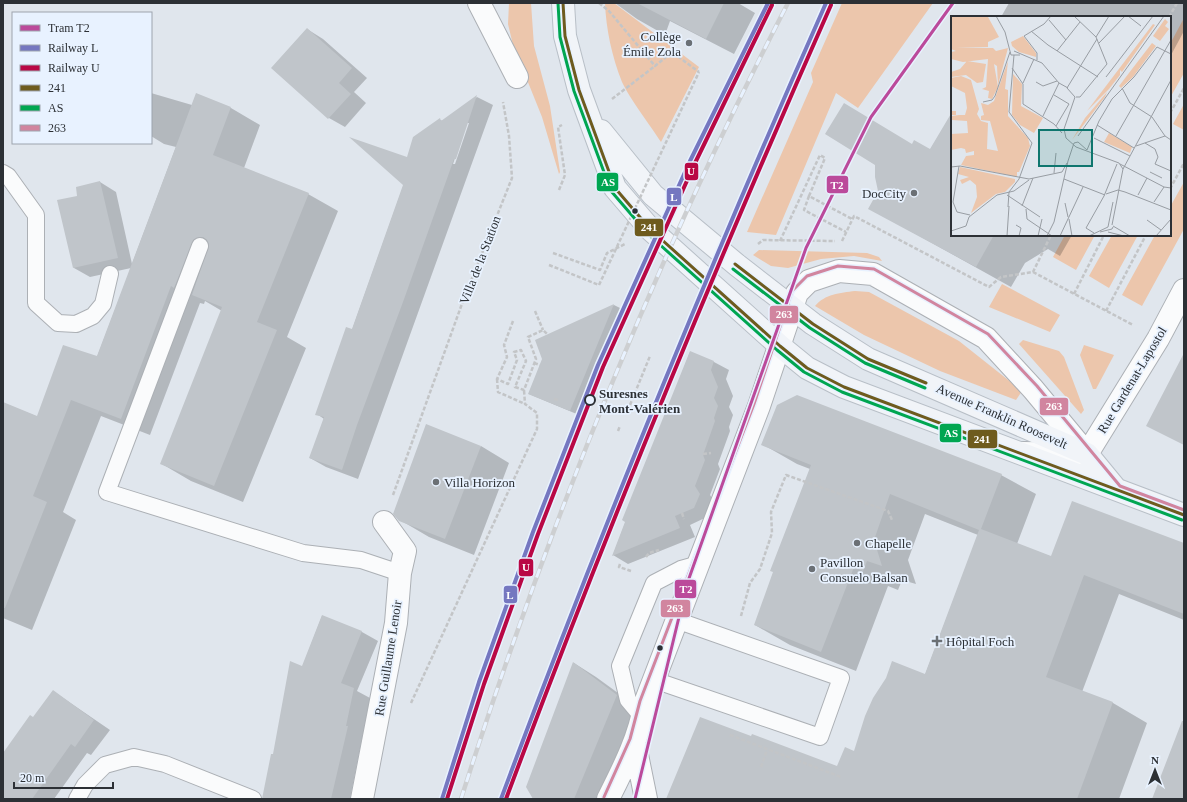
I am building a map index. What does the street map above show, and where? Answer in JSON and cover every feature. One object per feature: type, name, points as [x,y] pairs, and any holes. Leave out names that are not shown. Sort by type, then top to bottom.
[{"type":"main road","name":"Avenue Franklin Roosevelt","points":[[563,3],[565,36],[579,90],[615,188],[651,230],[780,346],[807,368],[844,387],[1184,515]]},
{"type":"main road","name":"Avenue Franklin Roosevelt","points":[[589,116],[653,195],[792,308],[868,358],[1087,454],[1117,490]]},
{"type":"street","points":[[479,3],[517,77]]},
{"type":"street","name":"Avenue Franklin Roosevelt","points":[[792,308],[797,293],[809,282],[839,271],[873,274],[986,338],[1033,389],[1087,454]]},
{"type":"street","name":"Rue Gardenat-Lapostol","points":[[1087,454],[1158,339],[1184,290]]},
{"type":"street","points":[[608,799],[635,745],[643,718],[645,703],[699,564],[780,346],[792,308]]},
{"type":"street","points":[[1022,453],[1087,454]]},
{"type":"street","name":"Rue Guillaume Lenoir","points":[[362,799],[396,623],[400,573],[405,551],[384,522]]},
{"type":"street","points":[[635,745],[646,799]]},
{"type":"lane","points":[[3,173],[8,176],[36,215],[36,303],[58,323],[76,324],[93,316],[103,304],[110,274]]},
{"type":"lane","points":[[200,246],[107,492],[303,554],[362,560],[400,573]]},
{"type":"lane","points":[[643,718],[628,700],[620,666],[654,583],[681,569],[699,564]]},
{"type":"lane","points":[[654,680],[820,737],[841,678],[734,639],[676,620]]},
{"type":"lane","points":[[77,799],[85,785],[105,766],[134,757],[165,764],[253,799]]},
{"type":"path","points":[[599,3],[609,11],[655,66]]},
{"type":"path","points":[[1170,16],[1177,3]]},
{"type":"path","points":[[549,265],[599,285],[699,72],[672,52],[627,87]]},
{"type":"path","name":"Villa de la Station","points":[[384,522],[463,301],[512,178],[509,136],[502,93],[517,77]]},
{"type":"path","points":[[1171,111],[1184,88]]},
{"type":"path","points":[[559,190],[565,175],[558,127],[589,116]]},
{"type":"path","points":[[780,241],[820,155],[825,158],[804,210],[846,232]]},
{"type":"path","points":[[1171,187],[1184,163]]},
{"type":"path","points":[[809,196],[852,219]]},
{"type":"path","points":[[753,248],[763,240],[843,241],[854,216],[989,287],[1001,277],[1033,272],[1118,317]]},
{"type":"path","points":[[1033,272],[1051,236]]},
{"type":"path","points":[[1074,294],[1103,236]]},
{"type":"path","points":[[1106,311],[1145,236]]},
{"type":"path","points":[[553,253],[600,270],[607,253]]},
{"type":"path","points":[[535,311],[543,330],[548,335]]},
{"type":"path","points":[[411,704],[537,429],[537,413],[525,404],[498,392],[497,380],[507,357],[504,345],[513,321]]},
{"type":"path","points":[[525,404],[524,390],[536,358],[528,337],[543,330]]},
{"type":"path","points":[[497,380],[508,384],[517,360],[514,352],[521,350],[526,361],[515,387],[524,390]]},
{"type":"path","points":[[630,405],[650,356]]},
{"type":"path","points":[[534,363],[540,365]]},
{"type":"path","points":[[554,399],[558,400]]},
{"type":"path","points":[[618,431],[620,426]]},
{"type":"path","points":[[734,639],[750,583],[760,570],[772,533],[771,512],[786,475],[888,510],[892,520]]},
{"type":"path","points":[[726,734],[841,777]]},
{"type":"path","points":[[761,767],[767,750]]},
{"type":"shaded area","points":[[509,3],[531,3],[534,46],[550,106],[560,172],[559,174],[542,117],[513,45],[508,24]]},
{"type":"shaded area","points":[[605,3],[614,3],[699,67],[661,142],[622,82],[610,43]]},
{"type":"shaded area","points":[[842,3],[933,3],[858,108],[836,93],[776,235],[747,232],[813,82],[811,73]]},
{"type":"shaded area","points":[[1184,18],[1184,73],[1171,96],[1171,42]]},
{"type":"shaded area","points":[[1184,104],[1184,130],[1173,124]]},
{"type":"shaded area","points":[[1184,182],[1184,229],[1142,306],[1122,295],[1154,236],[1171,236],[1171,205]]},
{"type":"shaded area","points":[[1064,236],[1094,236],[1076,270],[1053,257]]},
{"type":"shaded area","points":[[1111,236],[1137,236],[1109,288],[1089,276]]},
{"type":"shaded area","points":[[759,250],[867,253],[879,257],[882,261],[854,256],[821,259],[788,268],[771,266],[753,255]]},
{"type":"shaded area","points":[[1002,284],[1060,315],[1050,332],[989,307]]},
{"type":"shaded area","points":[[855,291],[869,292],[959,341],[1022,391],[1016,400],[940,371],[864,335],[815,306],[823,299],[838,293]]},
{"type":"shaded area","points":[[1023,340],[1059,351],[1064,357],[1084,410],[1081,414],[1019,344]]},
{"type":"shaded area","points":[[1084,345],[1114,355],[1096,389],[1093,389],[1080,355]]},
{"type":"building","points":[[637,3],[724,3],[706,39]]},
{"type":"building","points":[[307,28],[352,68],[339,83],[351,94],[328,119],[271,68]]},
{"type":"building","points":[[196,93],[231,107],[213,155],[309,193],[257,322],[277,330],[214,486],[160,464],[222,307],[192,295],[209,245],[207,240],[203,237],[194,239],[174,288],[171,286],[121,419],[71,400],[33,496],[47,502],[5,608],[3,608],[3,402],[37,416],[63,345],[97,356]]},
{"type":"building","points":[[477,95],[456,159],[454,159],[342,470],[309,458],[324,417],[315,415],[346,327],[352,329],[403,185],[349,137],[407,157],[413,137],[440,118],[441,121]]},
{"type":"building","name":"DocCity","points":[[844,103],[912,144],[914,140],[930,149],[951,114],[951,236],[993,236],[976,267],[868,209],[878,191],[875,177],[875,165],[825,134]]},
{"type":"building","points":[[100,181],[118,258],[73,268],[57,200],[77,196],[76,187]]},
{"type":"building","points":[[614,304],[570,411],[528,394],[542,359],[535,340]]},
{"type":"building","points":[[690,351],[714,361],[711,370],[718,387],[714,398],[718,406],[714,418],[715,421],[703,455],[705,460],[695,486],[700,494],[694,508],[675,516],[680,528],[612,556],[625,522],[622,520]]},
{"type":"building","points":[[1184,353],[1184,445],[1146,426]]},
{"type":"building","points":[[797,395],[1002,474],[981,529],[1051,556],[1072,501],[1184,543],[1184,614],[1084,575],[1046,677],[1113,702],[1077,799],[666,799],[700,717],[751,736],[752,734],[837,766],[845,747],[854,751],[865,716],[873,698],[886,678],[892,661],[925,674],[979,530],[890,494],[874,540],[882,566],[867,561],[863,571],[854,567],[821,652],[754,625],[773,572],[770,571],[811,465],[761,445],[777,405]]},
{"type":"building","name":"Villa Horizon","points":[[426,424],[481,446],[445,539],[399,521],[393,514]]},
{"type":"building","points":[[322,615],[362,631],[341,683],[354,688],[346,726],[348,726],[331,799],[262,799],[271,754],[273,754],[290,661],[302,666]]},
{"type":"building","points":[[573,662],[617,695],[574,799],[533,799],[526,787]]},
{"type":"building","points":[[53,690],[94,720],[75,747],[71,744],[32,799],[3,799],[3,753],[30,715],[33,717]]},
{"type":"building","points":[[1182,721],[1184,721],[1184,799],[1152,799]]},
{"type":"railway","points":[[461,799],[530,595],[608,394],[649,295],[693,196],[788,3]]},
{"type":"tram line","name":"T2","points":[[635,799],[687,584],[806,248],[871,117],[953,3]]},
{"type":"rail line","name":"L","points":[[442,799],[479,682],[533,532],[598,365],[690,161],[768,3]]},
{"type":"rail line","name":"L","points":[[501,799],[617,498],[740,200],[826,3]]},
{"type":"rail line","name":"U","points":[[447,799],[484,684],[538,534],[603,367],[695,163],[772,5]]},
{"type":"rail line","name":"U","points":[[506,799],[622,499],[662,400],[745,202],[831,5]]},
{"type":"transit line","name":"AS","points":[[558,3],[560,37],[574,91],[611,191],[648,234],[777,350],[804,372],[842,392],[1182,520]]},
{"type":"transit line","name":"241","points":[[563,3],[565,36],[579,90],[615,188],[651,230],[780,346],[807,368],[844,387],[1184,515]]},
{"type":"transit line","name":"241","points":[[735,264],[813,324],[868,359],[926,383]]},
{"type":"transit line","name":"263","points":[[604,797],[630,739],[640,701],[754,404],[792,291],[807,276],[838,266],[874,269],[988,334],[1037,386],[1120,486],[1184,510]]},
{"type":"transit line","name":"AS","points":[[733,269],[810,328],[865,363],[925,388]]},
{"type":"place","name":"Collège Émile Zola","points":[[689,43]]},
{"type":"place","name":"DocCity","points":[[914,193]]},
{"type":"place","name":"Suresnes Mont-Valérien","points":[[590,400]]},
{"type":"place","name":"Villa Horizon","points":[[436,482]]},
{"type":"place","name":"Chapelle","points":[[857,543]]},
{"type":"place","name":"Pavillon Consuelo Balsan","points":[[812,569]]},
{"type":"place","name":"Hôpital Foch","points":[[937,641]]}]
